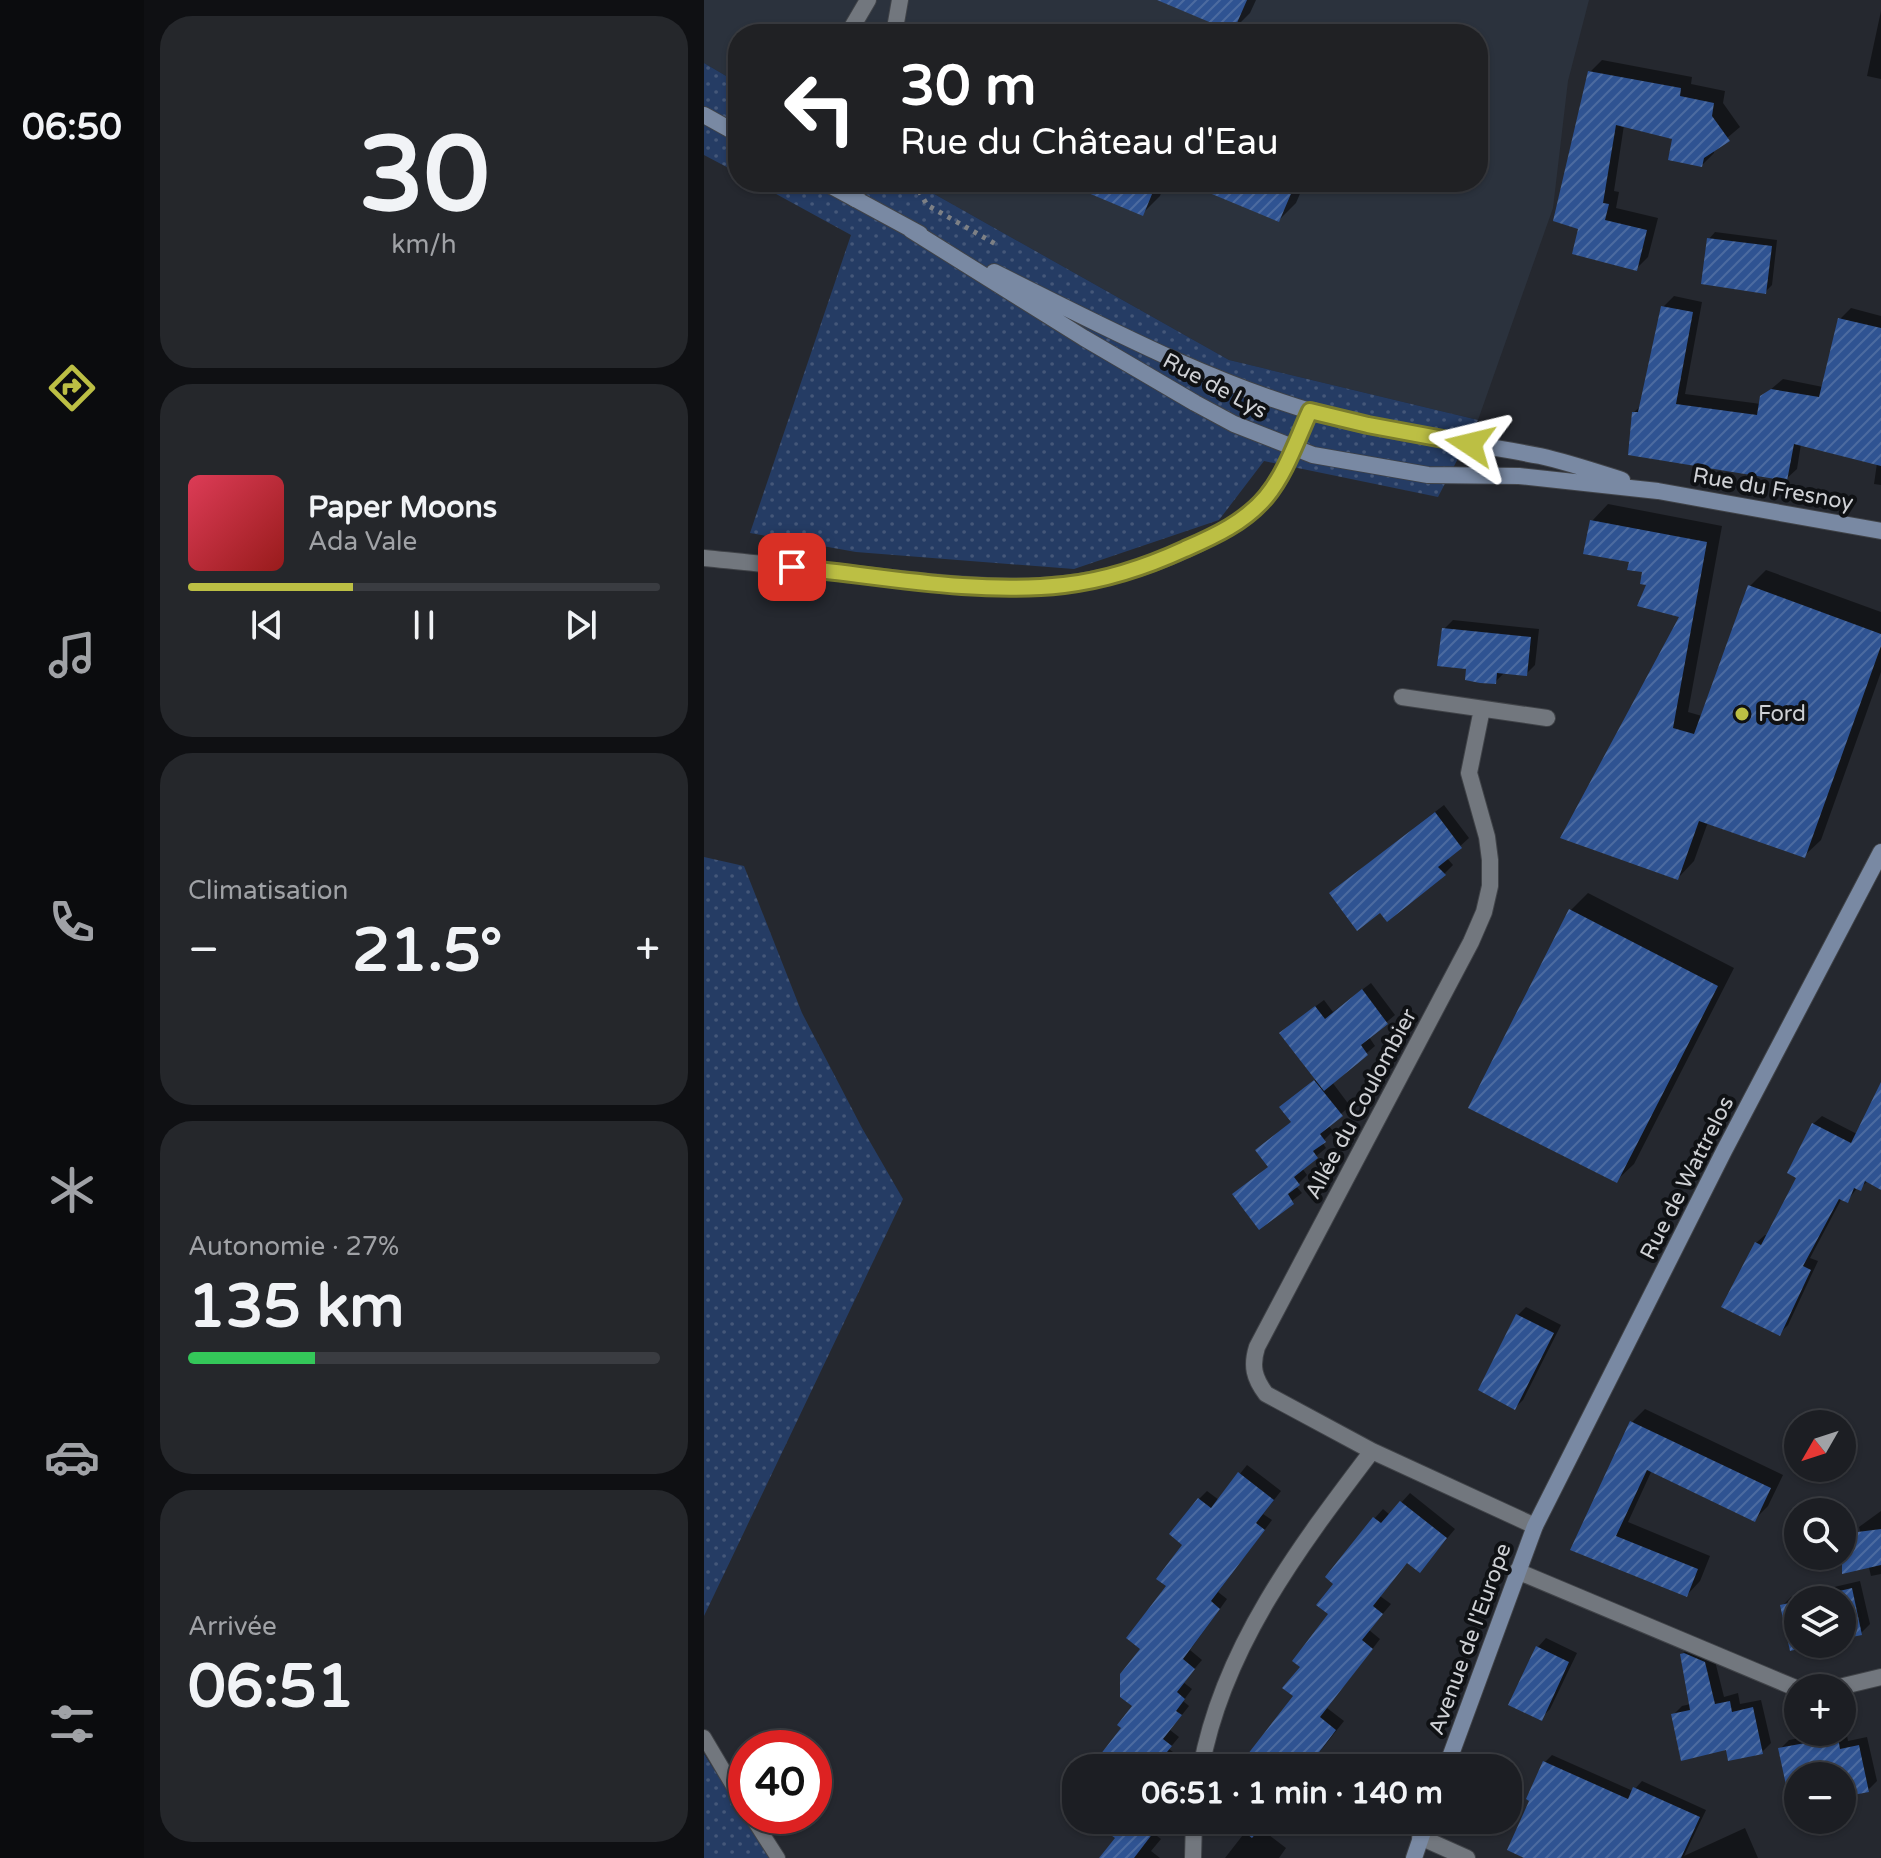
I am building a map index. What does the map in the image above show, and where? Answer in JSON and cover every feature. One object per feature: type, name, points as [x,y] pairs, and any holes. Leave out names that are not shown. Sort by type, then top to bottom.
[{"type":"street","points":[[854,24],[868,0]]},
{"type":"street","points":[[896,24],[900,0]]},
{"type":"street","points":[[704,115],[728,128]]},
{"type":"street","name":"Rue de Lys","points":[[842,192],[911,230],[1152,349],[1214,375],[1310,411],[1540,457]]},
{"type":"street","points":[[855,199],[857,192]]},
{"type":"street","name":"Rue de Lys","points":[[911,230],[1195,403],[1234,424],[1293,448],[1348,463],[1428,475],[1533,478]]},
{"type":"street","points":[[704,558],[955,585],[1022,588],[1066,585],[1108,577],[1148,567],[1227,529],[1249,514],[1267,495],[1310,411]]},
{"type":"street","name":"Rue du Fresnoy","points":[[1540,457],[1658,491]]},
{"type":"street","name":"Rue du Fresnoy","points":[[1533,478],[1658,491],[1881,531]]},
{"type":"street","points":[[1402,697],[1547,718]]},
{"type":"street","name":"Allée du Coulombier","points":[[1482,709],[1469,773],[1490,860],[1490,886],[1484,912],[1257,1347],[1253,1361],[1258,1383],[1266,1394],[1372,1451],[1535,1526]]},
{"type":"street","name":"Rue de Wattrelos","points":[[1535,1526],[1724,1151],[1881,852]]},
{"type":"street","points":[[1205,1754],[1215,1715],[1235,1662],[1267,1599],[1317,1524],[1372,1451]]},
{"type":"street","name":"Avenue de l'Europe","points":[[1451,1754],[1535,1526]]},
{"type":"street","points":[[1517,1571],[1784,1683]]},
{"type":"street","points":[[1856,1683],[1881,1677]]},
{"type":"street","points":[[1193,1858],[1194,1834]]},
{"type":"street","points":[[1414,1858],[1421,1834]]},
{"type":"street","points":[[1420,1837],[1467,1858]]},
{"type":"lane","points":[[704,1737],[728,1778]]},
{"type":"lane","points":[[763,1834],[778,1858]]},
{"type":"path","points":[[920,192],[927,205],[1009,252]]},
{"type":"shaded area","points":[[704,0],[1589,0],[1568,81],[1553,208],[1478,420],[1229,360],[931,192],[1488,192],[1488,24],[728,24],[728,77],[704,63]]},
{"type":"shaded area","points":[[704,63],[728,77],[728,168],[704,155]]},
{"type":"shaded area","points":[[772,192],[931,192],[1229,360],[1478,420],[1438,497],[1264,461],[1219,520],[1074,569],[856,552],[750,533],[851,235]]},
{"type":"shaded area","points":[[704,857],[744,866],[802,1013],[903,1199],[704,1616]]},
{"type":"shaded area","points":[[704,1754],[728,1791],[728,1834],[756,1834],[772,1858],[704,1858]]},
{"type":"building","points":[[1157,0],[1247,0],[1236,24],[1214,24]]},
{"type":"building","points":[[1588,71],[1681,88],[1680,96],[1714,103],[1712,116],[1730,141],[1704,158],[1702,167],[1668,160],[1672,139],[1616,125],[1603,203],[1609,204],[1605,220],[1647,230],[1637,271],[1572,254],[1578,229],[1553,221]]},
{"type":"building","points":[[1086,192],[1153,192],[1143,216]]},
{"type":"building","points":[[1207,192],[1292,192],[1279,222]]},
{"type":"building","points":[[1707,238],[1772,246],[1766,294],[1701,284]]},
{"type":"building","points":[[1661,306],[1693,312],[1676,404],[1757,415],[1760,396],[1771,389],[1819,397],[1838,318],[1881,328],[1881,466],[1794,444],[1787,481],[1628,455],[1632,412],[1638,412]]},
{"type":"building","name":"Ford","points":[[1590,520],[1707,542],[1673,728],[1694,734],[1748,585],[1881,634],[1881,646],[1805,858],[1699,821],[1678,880],[1560,838],[1679,617],[1637,606],[1646,585],[1640,584],[1642,572],[1627,570],[1629,562],[1583,554]]},
{"type":"building","points":[[1442,628],[1531,637],[1527,676],[1497,673],[1496,684],[1480,683],[1465,680],[1466,669],[1437,666]]},
{"type":"building","points":[[1435,812],[1462,848],[1438,867],[1446,875],[1387,922],[1380,913],[1357,931],[1329,893]]},
{"type":"building","points":[[1569,909],[1718,986],[1617,1183],[1468,1108]]},
{"type":"building","points":[[1362,989],[1388,1024],[1361,1045],[1368,1055],[1324,1091],[1279,1033],[1315,1006],[1325,1019]]},
{"type":"building","points":[[1314,1080],[1343,1116],[1320,1134],[1326,1142],[1313,1151],[1318,1158],[1294,1177],[1300,1185],[1288,1194],[1294,1204],[1259,1230],[1232,1194],[1268,1167],[1255,1150],[1291,1122],[1279,1107]]},
{"type":"building","points":[[1881,1082],[1881,1190],[1865,1181],[1861,1191],[1854,1188],[1848,1203],[1839,1199],[1803,1266],[1811,1270],[1780,1336],[1721,1307],[1755,1242],[1761,1245],[1796,1178],[1787,1173],[1812,1123],[1851,1143]]},
{"type":"building","points":[[1516,1314],[1554,1333],[1515,1410],[1478,1390]]},
{"type":"building","points":[[1630,1421],[1771,1488],[1755,1522],[1647,1470],[1616,1536],[1698,1569],[1687,1597],[1570,1550]]},
{"type":"building","points":[[1238,1472],[1274,1500],[1256,1523],[1265,1530],[1211,1601],[1220,1609],[1183,1659],[1195,1669],[1177,1692],[1185,1699],[1176,1711],[1182,1715],[1163,1739],[1172,1746],[1165,1754],[1101,1754],[1121,1728],[1117,1725],[1132,1706],[1120,1697],[1120,1674],[1140,1649],[1126,1638],[1166,1586],[1156,1579],[1182,1545],[1169,1534],[1198,1498],[1211,1508]]},
{"type":"building","points":[[1400,1501],[1447,1538],[1420,1573],[1407,1563],[1373,1606],[1383,1614],[1362,1640],[1373,1649],[1320,1717],[1336,1730],[1318,1754],[1248,1754],[1293,1696],[1282,1688],[1300,1667],[1292,1661],[1328,1614],[1316,1605],[1333,1584],[1325,1577],[1373,1517],[1381,1523]]},
{"type":"building","points":[[1881,1529],[1881,1565],[1842,1574],[1842,1570],[1856,1570],[1856,1532]]},
{"type":"building","points":[[1856,1607],[1862,1635],[1856,1636]]},
{"type":"building","points":[[1536,1646],[1569,1662],[1542,1721],[1508,1705]]},
{"type":"building","points":[[1680,1654],[1705,1662],[1715,1704],[1730,1701],[1732,1712],[1753,1707],[1763,1754],[1728,1761],[1726,1750],[1681,1761],[1671,1714],[1690,1710]]},
{"type":"building","points":[[1859,1745],[1869,1792],[1856,1794],[1856,1762],[1784,1762],[1784,1776],[1778,1748],[1840,1746],[1840,1749]]},
{"type":"building","points":[[1543,1761],[1628,1799],[1633,1787],[1700,1817],[1681,1858],[1524,1858],[1507,1850],[1514,1834],[1522,1834],[1522,1817],[1529,1801],[1526,1799]]},
{"type":"building","points":[[1110,1834],[1152,1834],[1134,1858],[1099,1858],[1115,1838]]},
{"type":"place","name":"Ford","points":[[1742,714]]},
{"type":"route","points":[[792,567],[955,585],[1022,588],[1066,585],[1148,567],[1227,529],[1249,514],[1278,478],[1310,411],[1470,444]]}]
